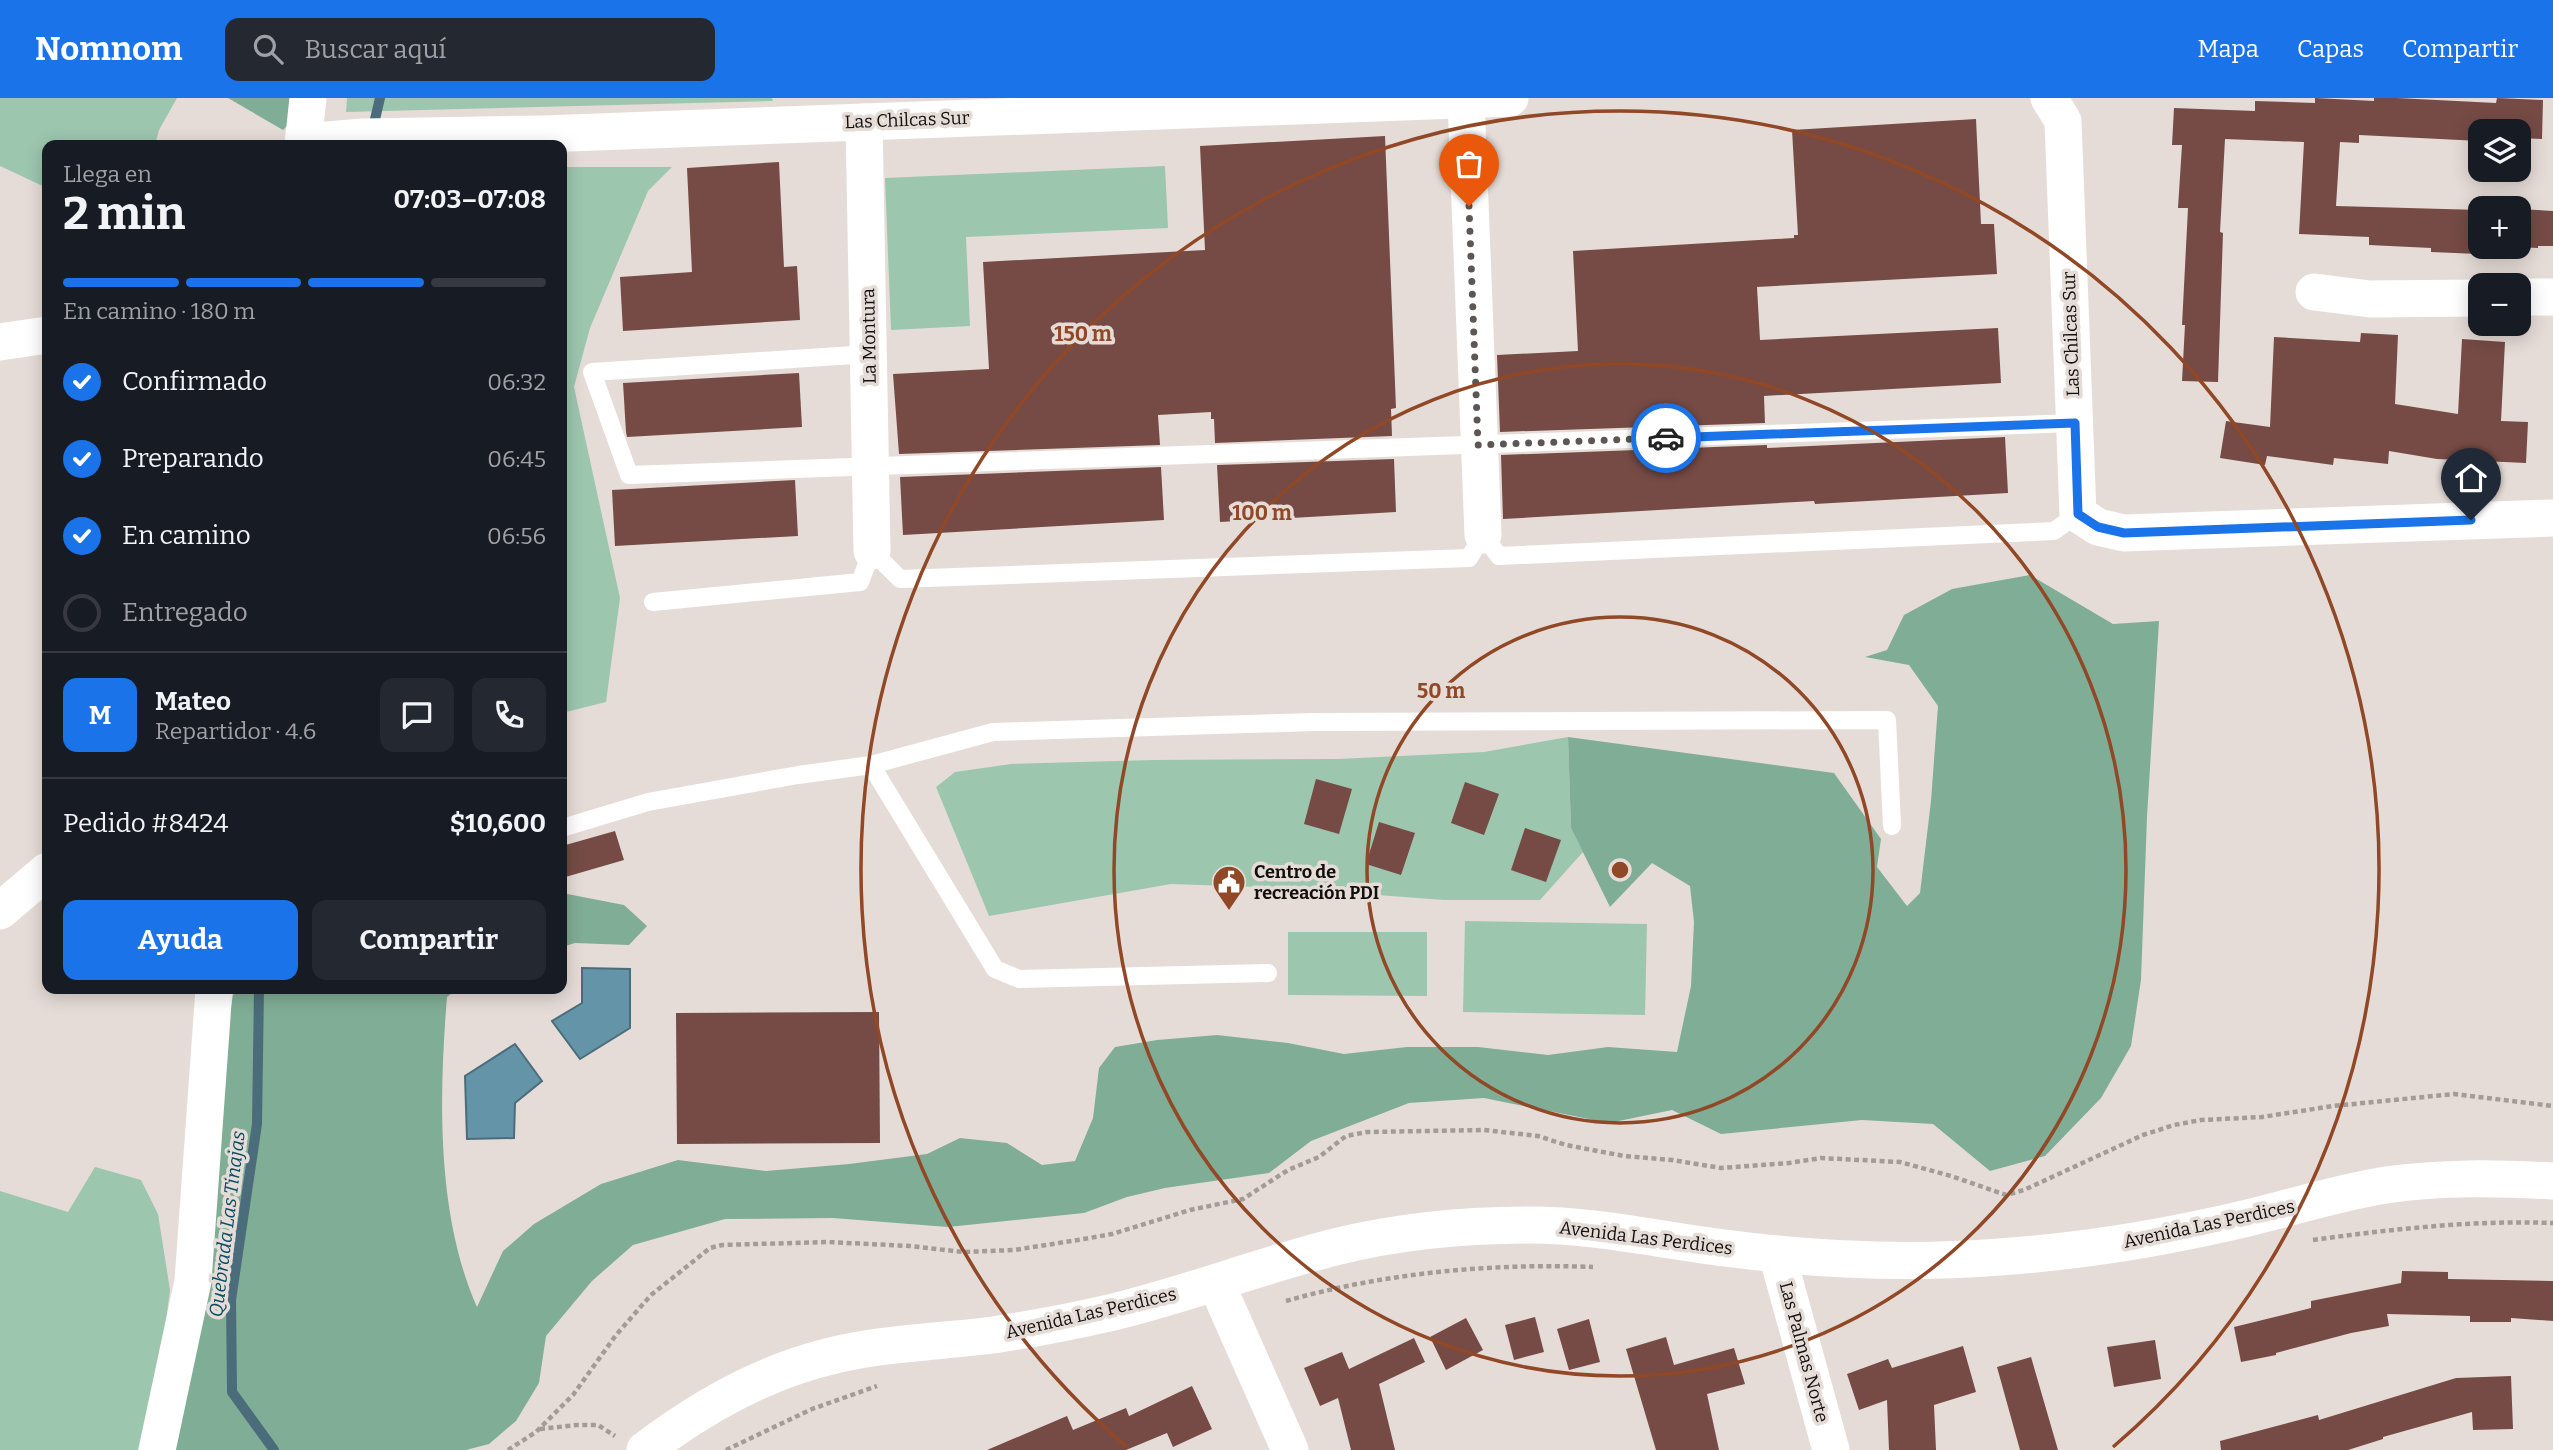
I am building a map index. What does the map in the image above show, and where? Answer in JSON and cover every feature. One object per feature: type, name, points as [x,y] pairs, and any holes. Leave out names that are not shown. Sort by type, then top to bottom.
[{"type":"street","points":[[304,140],[308,98]]},
{"type":"street","name":"Las Chilcas Sur","points":[[347,140],[1510,98]]},
{"type":"street","name":"Las Chilcas Sur","points":[[2049,98],[2063,121],[2078,514]]},
{"type":"street","points":[[1469,99],[1478,445],[1483,535]]},
{"type":"street","name":"La Montura","points":[[863,122],[870,354],[872,551]]},
{"type":"street","points":[[2314,292],[2370,299],[2468,298]]},
{"type":"street","points":[[2531,297],[2553,297]]},
{"type":"street","points":[[0,342],[42,336]]},
{"type":"street","points":[[2078,514],[2098,527],[2124,533],[2553,518]]},
{"type":"street","points":[[0,911],[42,875]]},
{"type":"street","points":[[157,1450],[193,1281],[214,994]]},
{"type":"street","name":"Avenida Las Perdices","points":[[634,1446],[753,1383],[828,1356],[992,1335],[1068,1322],[1143,1305],[1340,1246],[1387,1236],[1486,1225],[1589,1228],[1777,1254],[1902,1260],[1994,1257],[2056,1252],[2185,1232],[2385,1185],[2474,1178],[2553,1181]]},
{"type":"street","name":"Las Palmas Norte","points":[[1777,1254],[1831,1450]]},
{"type":"street","points":[[1216,1283],[1290,1450]]},
{"type":"lane","points":[[870,354],[592,372],[629,475],[2075,423]]},
{"type":"lane","points":[[653,602],[860,582],[872,551],[900,579],[1469,558],[1483,535],[1499,556],[2054,531],[2078,514]]},
{"type":"lane","points":[[567,826],[648,802],[871,765],[993,732],[1314,722],[1886,720],[1892,826]]},
{"type":"lane","points":[[871,765],[995,969],[1019,979],[1268,973]]},
{"type":"path","points":[[2301,1242],[2376,1231],[2452,1225],[2553,1223]]},
{"type":"path","points":[[1283,1302],[1363,1284],[1430,1274],[1498,1268],[1603,1268]]},
{"type":"path","points":[[726,1450],[811,1409],[880,1385]]},
{"type":"path","points":[[539,1429],[578,1424],[598,1425],[634,1446]]},
{"type":"green space","points":[[0,98],[177,98],[156,140],[42,140],[42,186],[0,166]]},
{"type":"green space","points":[[228,98],[314,98],[283,130]]},
{"type":"green space","points":[[347,98],[772,98],[773,101],[346,112]]},
{"type":"green space","points":[[1165,166],[1168,228],[966,237],[970,326],[891,330],[885,178]]},
{"type":"green space","points":[[567,167],[672,167],[648,191],[590,328],[574,387],[620,598],[606,702],[567,712]]},
{"type":"green space","points":[[2030,575],[2113,624],[2159,621],[2147,817],[2141,980],[2131,1046],[2101,1098],[2045,1156],[1990,1171],[1933,1124],[1862,1120],[1721,1134],[1672,1110],[1609,1123],[1484,1098],[1409,1103],[1311,1141],[1269,1173],[1165,1188],[1127,1197],[1084,1213],[948,1227],[833,1218],[725,1219],[633,1245],[592,1281],[546,1336],[539,1383],[516,1421],[489,1444],[466,1450],[163,1450],[213,1109],[234,994],[451,994],[447,997],[442,1114],[447,1195],[454,1234],[477,1307],[503,1251],[534,1224],[601,1184],[678,1160],[766,1171],[927,1154],[960,1138],[1007,1143],[1042,1165],[1075,1161],[1093,1118],[1099,1068],[1115,1047],[1217,1035],[1288,1043],[1344,1054],[1407,1047],[1478,1047],[1548,1055],[1608,1047],[1677,1052],[1691,986],[1694,922],[1690,886],[1652,863],[1610,907],[1571,828],[1568,737],[1834,773],[1881,839],[1877,867],[1907,906],[1920,893],[1931,801],[1938,706],[1909,665],[1865,657],[1887,650],[1904,615],[1952,589]]},
{"type":"green space","points":[[1568,737],[1571,828],[1583,852],[1540,900],[1444,900],[1284,888],[1171,884],[989,916],[936,787],[955,772],[1011,764],[1338,759],[1484,752]]},
{"type":"green space","points":[[567,894],[624,905],[647,926],[629,945],[575,943],[567,945]]},
{"type":"green space","points":[[1465,921],[1647,924],[1645,1015],[1463,1012]]},
{"type":"green space","points":[[1288,932],[1427,932],[1427,996],[1288,995]]},
{"type":"green space","points":[[95,1167],[141,1180],[158,1214],[170,1290],[157,1391],[138,1450],[0,1450],[0,1191],[68,1212]]},
{"type":"water","points":[[582,968],[630,969],[630,1028],[580,1059],[552,1021],[582,1003]]},
{"type":"water","points":[[515,1044],[542,1081],[515,1103],[514,1138],[467,1139],[465,1076]]},
{"type":"building","points":[[2315,98],[2374,101],[2374,98],[2397,98],[2496,103],[2497,98],[2543,100],[2542,139],[2531,139],[2531,119],[2468,119],[2468,140],[2359,135],[2359,143],[2340,142],[2336,206],[2468,210],[2468,254],[2431,252],[2431,248],[2369,245],[2369,237],[2299,234],[2304,142],[2225,139],[2220,232],[2223,233],[2218,382],[2182,381],[2188,208],[2178,208],[2182,145],[2172,145],[2174,108],[2255,111],[2255,101],[2315,103]]},
{"type":"building","points":[[1976,119],[1981,224],[1994,224],[1997,274],[1757,287],[1760,340],[1998,328],[2001,383],[1764,396],[1765,423],[1500,432],[1497,355],[1578,351],[1573,251],[1794,238],[1794,235],[1798,235],[1792,130]]},
{"type":"building","points":[[1385,136],[1396,408],[1391,409],[1392,436],[1215,443],[1211,412],[1158,415],[1160,445],[899,454],[893,374],[989,369],[983,262],[1205,250],[1200,146]]},
{"type":"building","points":[[779,162],[784,267],[797,266],[800,320],[623,331],[620,277],[692,272],[687,168]]},
{"type":"building","points":[[2531,210],[2553,211],[2553,246],[2531,248]]},
{"type":"building","points":[[2361,333],[2398,335],[2395,404],[2458,414],[2462,339],[2505,342],[2501,421],[2528,422],[2526,463],[2437,459],[2389,451],[2388,464],[2334,458],[2333,465],[2267,456],[2265,465],[2220,458],[2226,421],[2270,427],[2274,337],[2360,342]]},
{"type":"building","points":[[799,373],[802,427],[627,437],[623,383]]},
{"type":"building","points":[[2005,437],[2008,493],[1503,519],[1501,455],[1767,445],[1767,448]]},
{"type":"building","points":[[1394,459],[1396,512],[1220,522],[1217,465]]},
{"type":"building","points":[[1161,467],[1164,520],[903,535],[900,477]]},
{"type":"building","points":[[795,480],[798,536],[615,546],[612,490]]},
{"type":"building","points":[[1316,779],[1352,789],[1339,834],[1304,824]]},
{"type":"building","points":[[1465,782],[1499,794],[1484,835],[1451,823]]},
{"type":"building","points":[[1379,822],[1415,833],[1401,875],[1366,864]]},
{"type":"building","points":[[1525,828],[1561,840],[1546,882],[1511,870]]},
{"type":"building","points":[[615,831],[624,860],[567,877],[567,845]]},
{"type":"building","points":[[879,1012],[880,1143],[677,1144],[676,1013]]},
{"type":"building","points":[[2402,1271],[2448,1272],[2448,1279],[2553,1281],[2553,1321],[2511,1318],[2511,1322],[2470,1322],[2470,1316],[2387,1314],[2389,1326],[2351,1333],[2276,1355],[2241,1362],[2234,1327],[2311,1308],[2311,1301],[2401,1283]]},
{"type":"building","points":[[1535,1317],[1544,1352],[1514,1360],[1505,1325]]},
{"type":"building","points":[[1466,1318],[1483,1350],[1446,1370],[1430,1337]]},
{"type":"building","points":[[1589,1319],[1600,1362],[1569,1370],[1557,1329]]},
{"type":"building","points":[[1666,1337],[1674,1365],[1734,1348],[1745,1384],[1707,1394],[1719,1450],[1656,1450],[1626,1349]]},
{"type":"building","points":[[1414,1338],[1425,1362],[1379,1384],[1395,1450],[1351,1450],[1338,1398],[1320,1406],[1304,1368],[1342,1352],[1349,1369]]},
{"type":"building","points":[[2155,1340],[2161,1379],[2114,1387],[2107,1347]]},
{"type":"building","points":[[1963,1346],[1976,1392],[1934,1405],[1936,1450],[1889,1450],[1887,1400],[1859,1410],[1847,1374],[1888,1359],[1892,1368]]},
{"type":"building","points":[[2031,1357],[2058,1450],[2020,1450],[1997,1367]]},
{"type":"building","points":[[2511,1376],[2513,1429],[2473,1430],[2472,1412],[2383,1437],[2348,1450],[2221,1450],[2220,1441],[2318,1415],[2319,1420],[2456,1378]]},
{"type":"building","points":[[1192,1386],[1212,1429],[1173,1447],[1167,1433],[1126,1450],[987,1450],[1067,1416],[1073,1430],[1126,1408],[1129,1416]]},
{"type":"waterway","name":"Quebrada Las Tinajas","points":[[372,132],[380,98]]},
{"type":"waterway","name":"Quebrada Las Tinajas","points":[[259,994],[257,1124],[231,1300],[232,1392],[274,1450]]},
{"type":"way so far","points":[[1469,206],[1478,445],[1666,438]]},
{"type":"place","name":"Centro de recreación PDI","points":[[1229,912]]},
{"type":"route","points":[[1666,438],[2075,423],[2078,514],[2098,527],[2124,533],[2471,520]]}]
